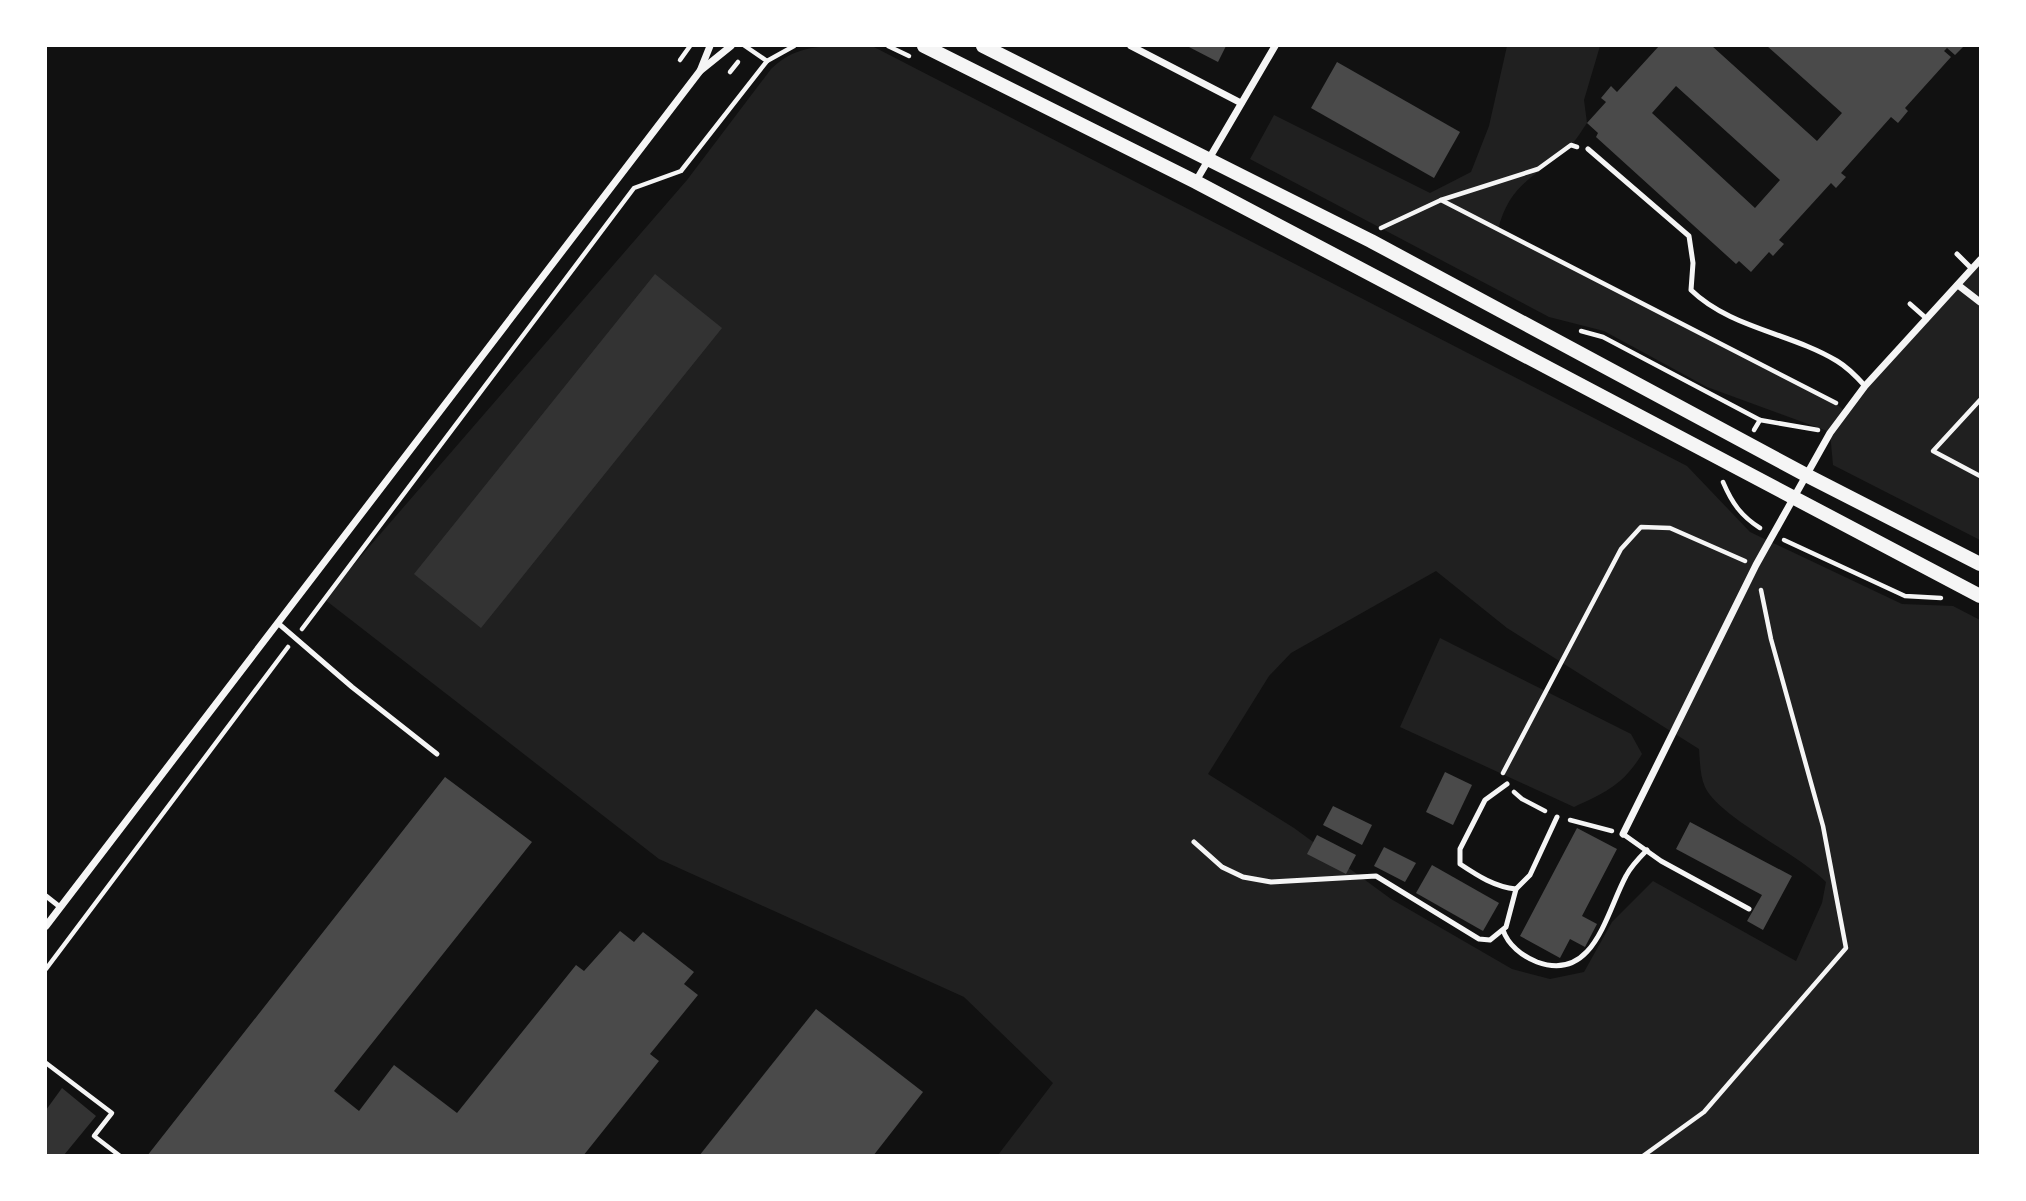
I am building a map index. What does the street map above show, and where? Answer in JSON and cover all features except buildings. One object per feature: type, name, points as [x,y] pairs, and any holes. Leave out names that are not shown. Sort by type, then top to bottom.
[{"type":"main road","points":[[924,46],[1196,182],[1980,596]]},
{"type":"main road","points":[[983,46],[1371,242],[1806,475],[1980,564]]},
{"type":"street","points":[[700,71],[710,46]]},
{"type":"street","points":[[46,926],[700,71],[731,46]]},
{"type":"street","points":[[1131,46],[1241,103]]},
{"type":"street","points":[[1196,182],[1275,46]]},
{"type":"street","points":[[1623,834],[1756,565],[1830,433],[1844,411],[1980,260]]},
{"type":"street","points":[[1958,285],[1980,302]]},
{"type":"lane","points":[[1588,149],[1689,236],[1693,263],[1691,290],[1705,304],[1813,348],[1839,362],[1866,386]]},
{"type":"lane","points":[[1957,254],[1972,269]]},
{"type":"lane","points":[[1910,304],[1927,319]]},
{"type":"lane","points":[[279,624],[437,754]]},
{"type":"lane","points":[[1507,784],[1485,800],[1458,858],[1460,864],[1481,878],[1516,890]]},
{"type":"lane","points":[[1194,842],[1222,867],[1243,877],[1271,882],[1376,876],[1479,939],[1490,940],[1503,930],[1516,890],[1530,875],[1557,817]]},
{"type":"lane","points":[[1623,834],[1749,909]]},
{"type":"lane","points":[[1503,930],[1507,942],[1533,961],[1555,968],[1574,964],[1590,948],[1603,928],[1628,872],[1647,850]]},
{"type":"lane","points":[[46,896],[60,907]]},
{"type":"path","points":[[680,60],[690,46]]},
{"type":"path","points":[[745,46],[767,61]]},
{"type":"path","points":[[46,969],[634,188],[681,171],[767,61],[794,46]]},
{"type":"path","points":[[888,46],[912,58]]},
{"type":"path","points":[[1371,233],[1441,200],[1538,169],[1571,145],[1588,149]]},
{"type":"path","points":[[1441,200],[1833,400],[1844,411]]},
{"type":"path","points":[[1980,400],[1933,451],[1980,476]]},
{"type":"path","points":[[1760,420],[1830,433]]},
{"type":"path","points":[[1711,475],[1723,481],[1732,503],[1748,520],[1773,536],[1905,596],[1954,598]]},
{"type":"path","points":[[1623,834],[1557,817],[1522,799],[1507,784],[1503,774],[1508,759],[1621,549],[1641,527],[1670,528],[1756,565],[1771,639],[1823,826],[1846,948],[1704,1112],[1643,1156]]},
{"type":"path","points":[[46,1063],[112,1113],[94,1136],[120,1156]]},
{"type":"shaded area","points":[[829,46],[872,46],[1687,466],[1750,532],[1902,604],[1953,606],[1980,620],[1980,1155],[998,1155],[1053,1083],[964,997],[659,859],[324,599],[687,180],[771,69],[791,55]],"holes":[[[1436,571],[1507,628],[1699,749],[1703,783],[1713,799],[1742,823],[1797,859],[1826,882],[1822,903],[1796,961],[1653,881],[1612,922],[1584,972],[1550,979],[1512,969],[1391,899],[1294,828],[1208,774],[1269,676],[1291,653]]]},
{"type":"shaded area","points":[[1507,46],[1600,46],[1584,100],[1587,123],[1571,145],[1518,189],[1503,213],[1498,230],[1833,400],[1844,411],[1980,260],[1980,540],[1833,465],[1830,432],[1707,387],[1604,331],[1549,317],[1250,159],[1274,115],[1430,193],[1471,172],[1489,126]]},
{"type":"shaded area","points":[[655,274],[722,328],[481,628],[414,574]]},
{"type":"shaded area","points":[[1440,638],[1631,734],[1642,754],[1613,787],[1574,807],[1400,727]]},
{"type":"shaded area","points":[[62,1088],[96,1116],[64,1155],[46,1155],[46,1110]]}]
